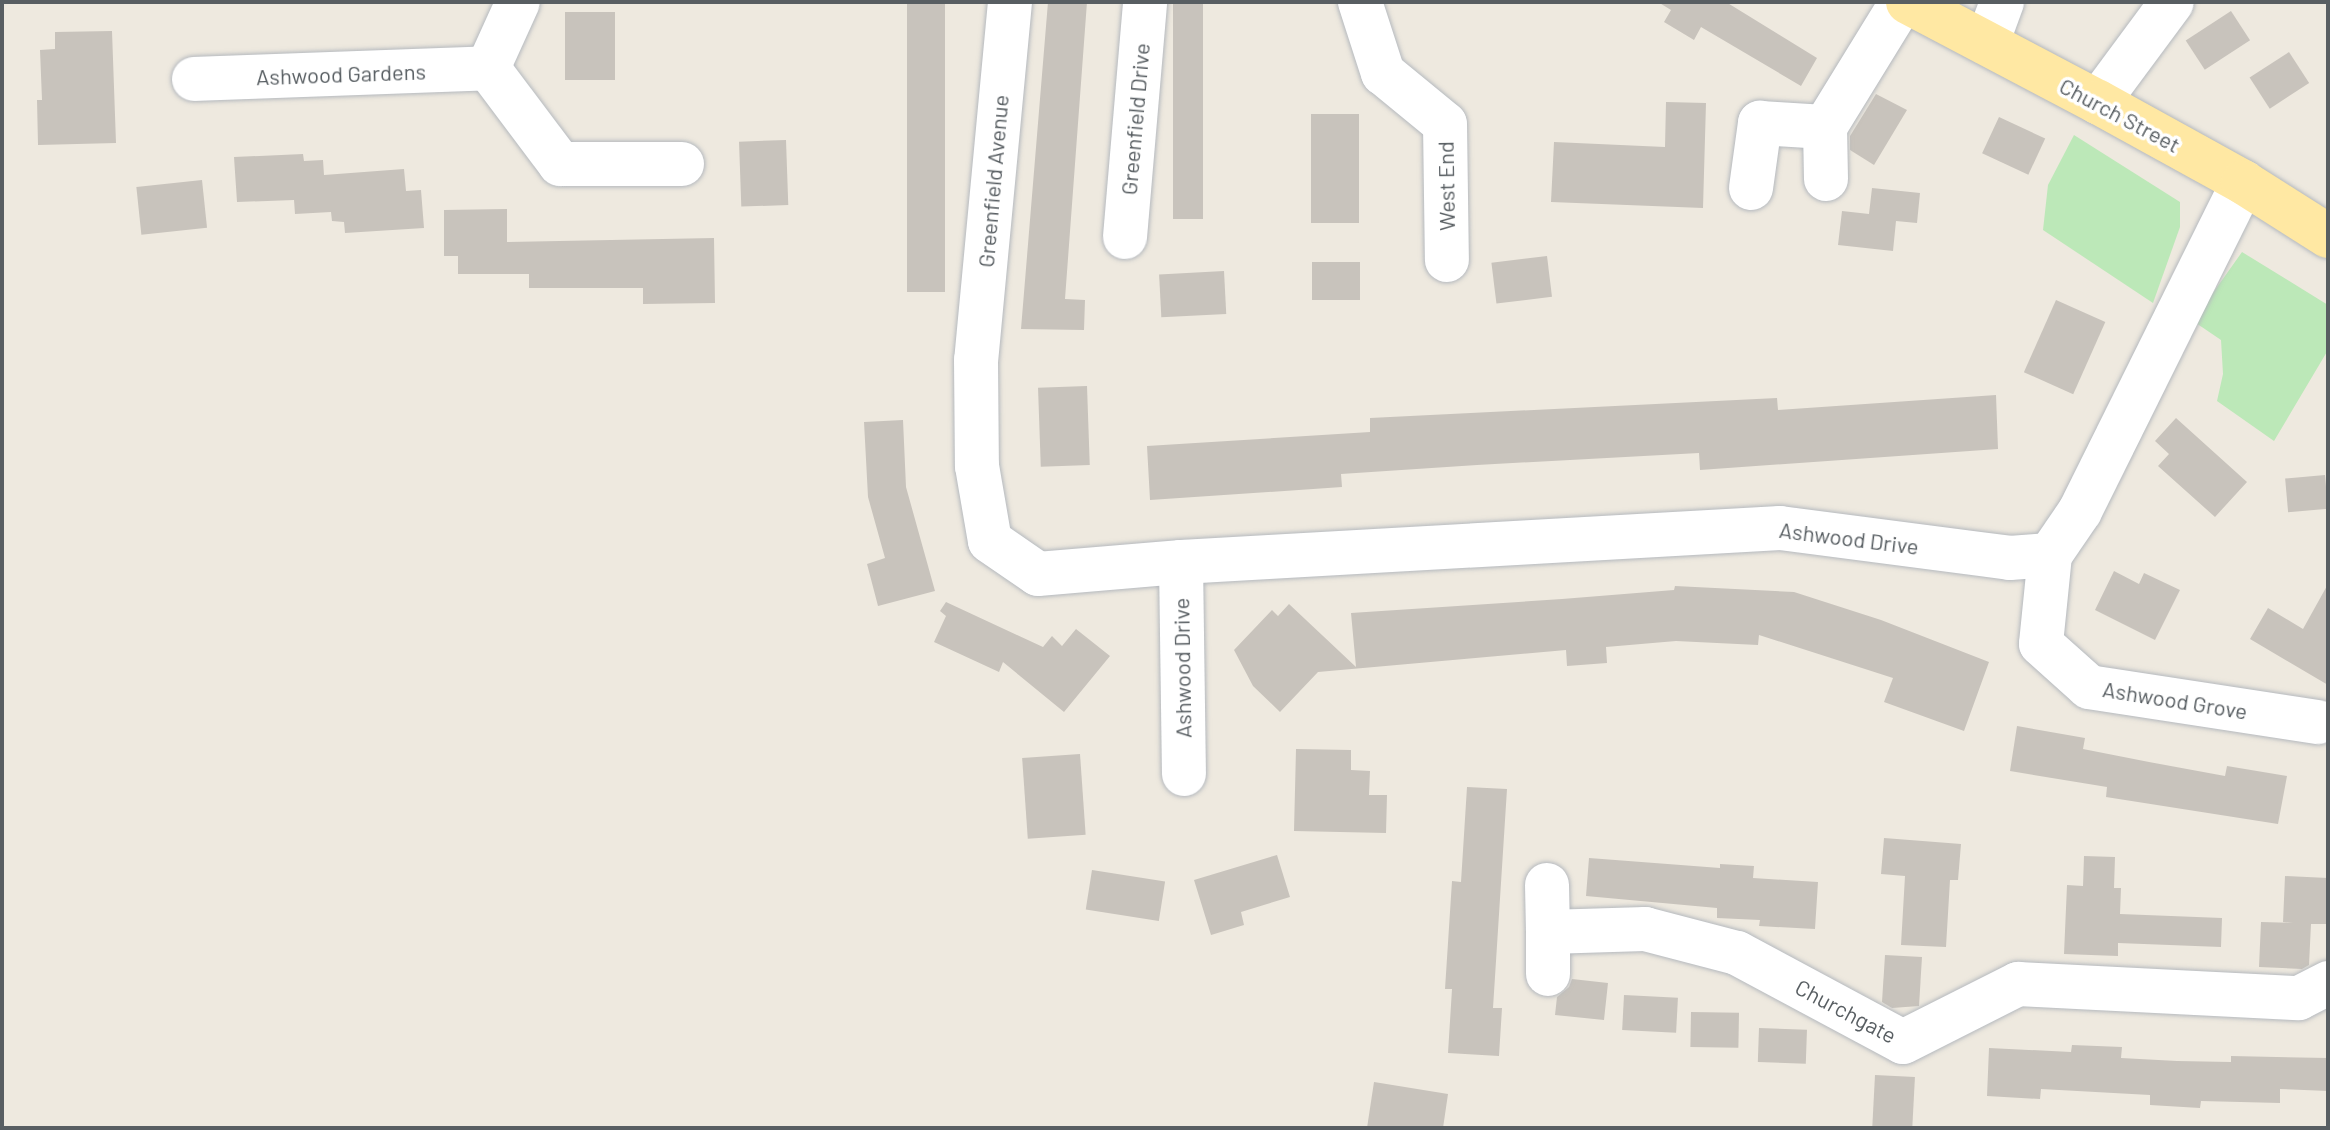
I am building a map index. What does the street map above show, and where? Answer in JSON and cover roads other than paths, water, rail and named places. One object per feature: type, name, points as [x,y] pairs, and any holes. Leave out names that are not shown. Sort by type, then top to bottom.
[{"type":"main road","name":"Church Street","points":[[1908,2],[2243,182],[2328,236]]},
{"type":"street","points":[[518,2],[488,68],[560,164],[682,164]]},
{"type":"street","name":"Greenfield Avenue","points":[[976,360],[1010,2]]},
{"type":"street","name":"Greenfield Drive","points":[[1125,237],[1145,2]]},
{"type":"street","name":"West End","points":[[1360,2],[1383,73],[1445,124],[1447,260]]},
{"type":"street","points":[[1826,179],[1825,127],[1902,2]]},
{"type":"street","points":[[1987,43],[2002,2]]},
{"type":"street","points":[[2098,102],[2172,2]]},
{"type":"street","name":"Ashwood Gardens","points":[[194,79],[488,68]]},
{"type":"street","points":[[1751,188],[1760,123],[1825,127]]},
{"type":"street","points":[[2050,555],[2080,511],[2243,182]]},
{"type":"street","name":"Ashwood Drive","points":[[976,360],[977,466],[990,541],[1038,574],[1181,562],[1780,528],[2010,558],[2050,555]]},
{"type":"street","name":"Ashwood Grove","points":[[2050,555],[2041,644],[2089,687],[2318,722]]},
{"type":"street","name":"Ashwood Drive","points":[[1181,562],[1184,774]]},
{"type":"street","name":"Churchgate","points":[[1547,885],[1548,953],[1645,929],[1737,953],[1903,1042],[2018,984],[2299,998],[2328,983]]}]
